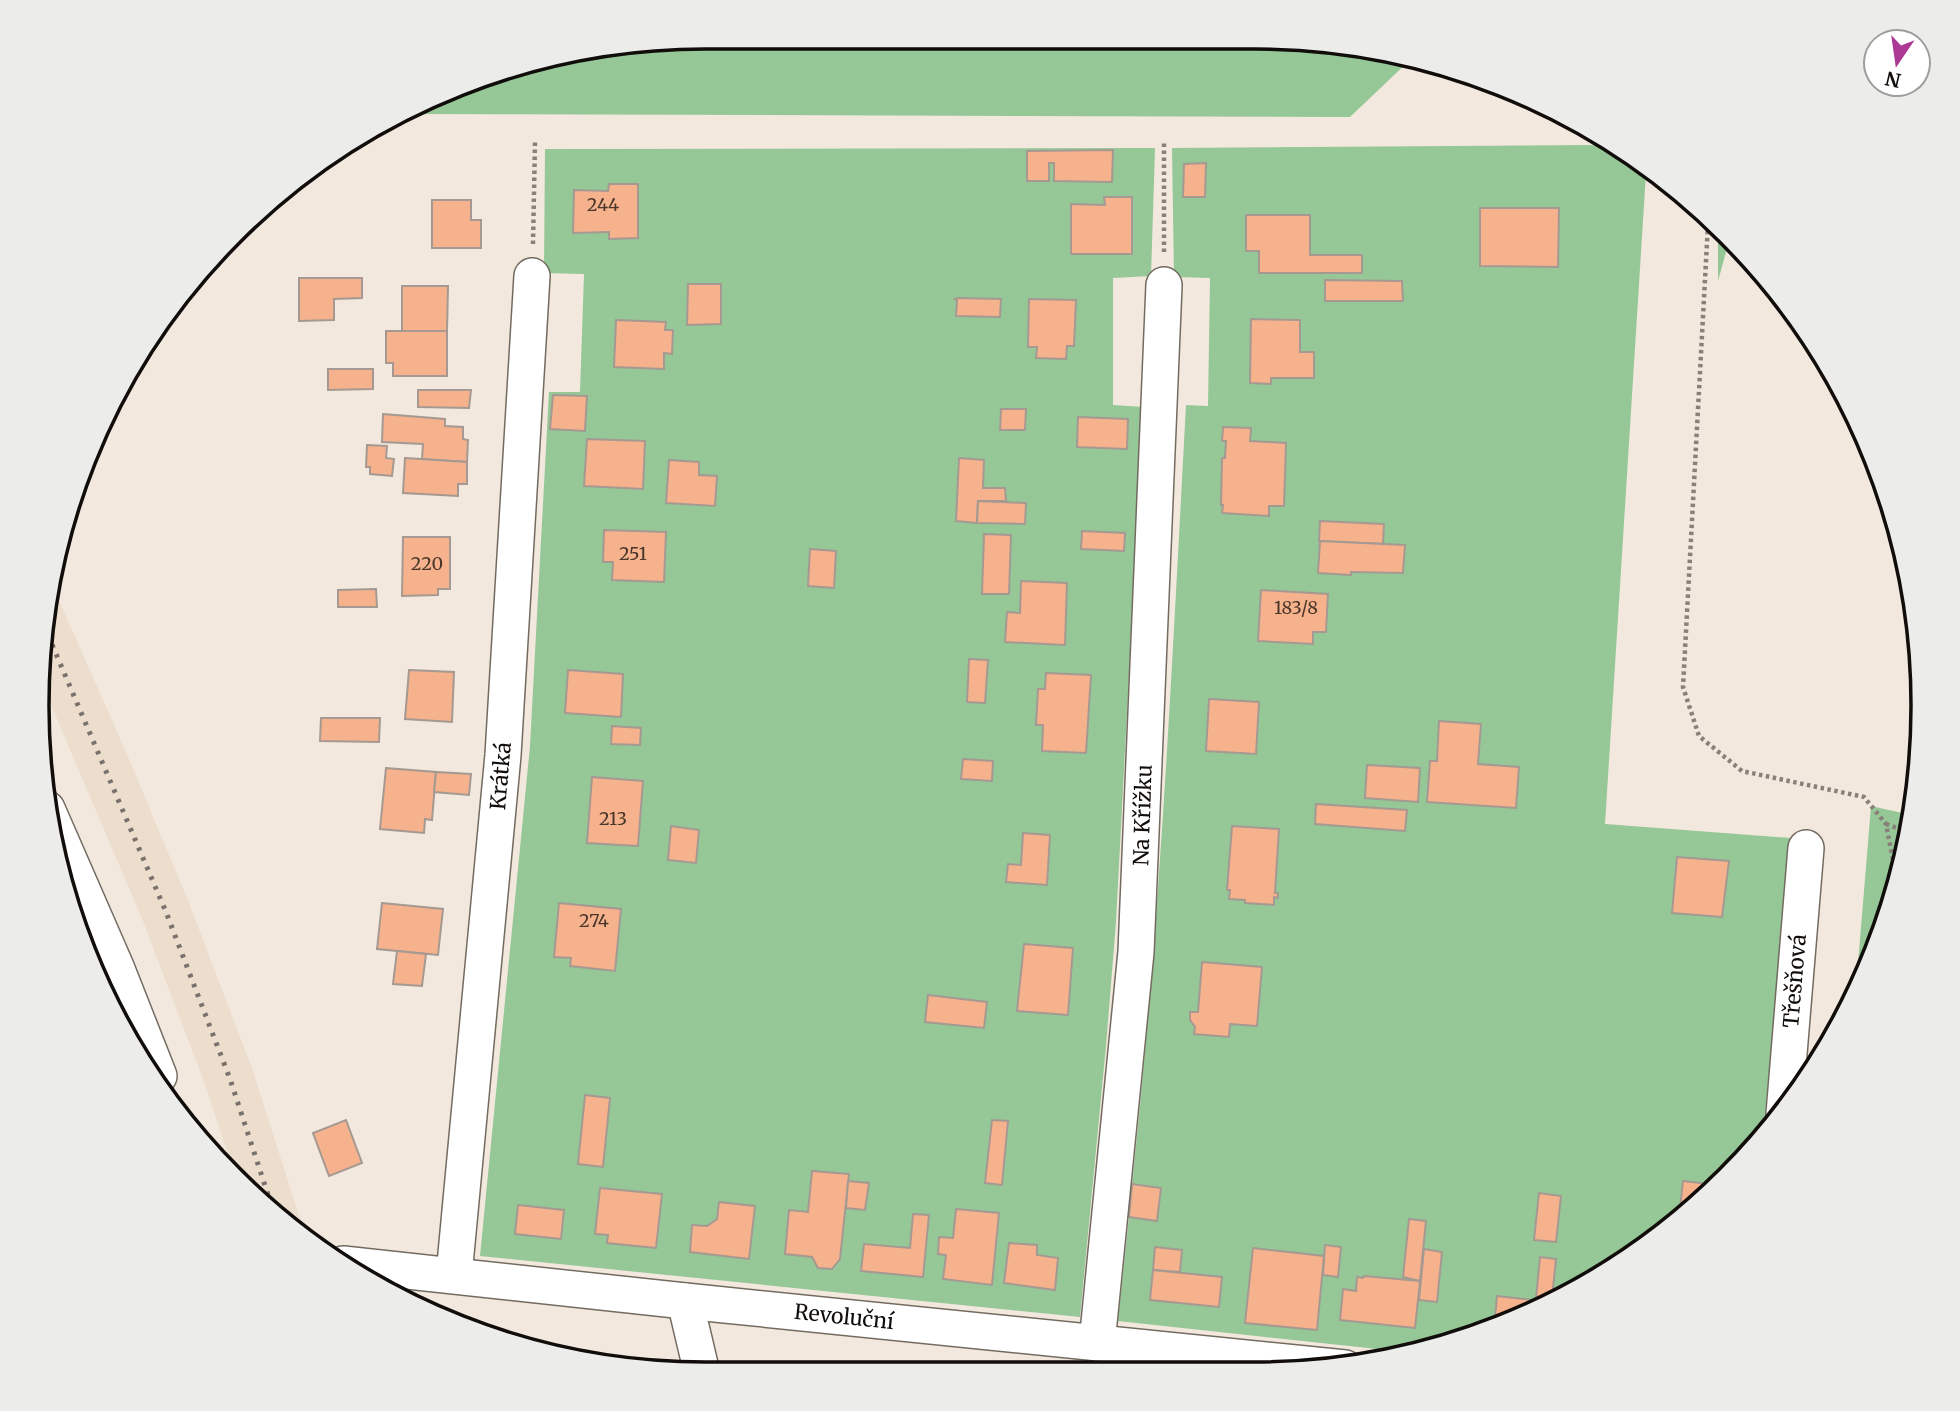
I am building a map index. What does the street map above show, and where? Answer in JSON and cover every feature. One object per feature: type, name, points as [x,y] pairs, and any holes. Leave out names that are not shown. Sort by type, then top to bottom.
[{"type":"street","name":"Krátká","points":[[454,1275],[503,755],[532,276]]},
{"type":"street","name":"Na Křížku","points":[[1097,1343],[1136,952],[1164,285]]},
{"type":"street","name":"Třešňová","points":[[1786,1090],[1806,848]]},
{"type":"street","points":[[66,853],[151,1056]]},
{"type":"street","name":"Revoluční","points":[[365,1266],[1280,1361]]},
{"type":"street","points":[[685,1301],[699,1362]]},
{"type":"path","points":[[1164,140],[1164,285]]},
{"type":"path","points":[[532,276],[535,142]]},
{"type":"path","points":[[1708,231],[1683,687],[1699,736],[1742,772],[1864,797],[1886,824],[1893,858]]},
{"type":"path","points":[[1886,824],[1899,829]]},
{"type":"shaded area","points":[[58,599],[189,903],[253,1071],[301,1222],[229,1156],[206,1087],[143,921],[49,700],[50,663]]},
{"type":"green space","points":[[1254,49],[1340,55],[1403,66],[1350,117],[421,114],[454,99],[536,71],[577,62],[663,50]]},
{"type":"green space","points":[[1590,145],[1596,146],[1646,179],[1605,824],[1791,838],[1765,1118],[1719,1170],[1687,1199],[1654,1226],[1583,1274],[1506,1312],[1466,1327],[1383,1349],[1118,1321],[1129,1217],[1157,1220],[1161,1188],[1132,1184],[1158,892],[1186,405],[1208,406],[1210,278],[1174,277],[1172,148]]},
{"type":"green space","points":[[1155,148],[1151,276],[1113,278],[1113,405],[1143,407],[1116,922],[1080,1317],[480,1256],[530,746],[549,392],[580,392],[584,274],[544,273],[545,149]]},
{"type":"green space","points":[[1718,240],[1727,249],[1718,281]]},
{"type":"green space","points":[[1871,806],[1901,813],[1889,875],[1858,963]]},
{"type":"building","points":[[1113,150],[1112,182],[1054,181],[1054,163],[1049,163],[1049,181],[1027,181],[1027,151]]},
{"type":"building","points":[[1206,163],[1205,197],[1183,197],[1184,164]]},
{"type":"building","points":[[609,184],[638,184],[638,238],[609,239],[609,232],[573,233],[574,190],[608,191]]},
{"type":"building","points":[[1104,197],[1132,197],[1132,254],[1071,254],[1071,204],[1105,205]]},
{"type":"building","points":[[432,200],[471,200],[471,220],[481,220],[481,248],[432,248]]},
{"type":"building","points":[[1480,208],[1559,208],[1558,267],[1480,266]]},
{"type":"building","points":[[1246,215],[1310,215],[1310,255],[1362,255],[1362,273],[1259,273],[1259,251],[1246,251]]},
{"type":"building","points":[[299,278],[362,278],[362,298],[334,299],[334,320],[299,321]]},
{"type":"building","points":[[1325,280],[1402,281],[1403,301],[1325,301]]},
{"type":"building","points":[[688,284],[721,284],[721,324],[687,325]]},
{"type":"building","points":[[402,286],[448,286],[447,331],[402,331]]},
{"type":"building","points":[[957,298],[1001,299],[1000,317],[956,316]]},
{"type":"building","points":[[1029,299],[1076,300],[1074,346],[1067,346],[1066,359],[1036,358],[1037,347],[1028,347]]},
{"type":"building","points":[[1251,319],[1300,320],[1300,352],[1314,352],[1314,378],[1271,378],[1271,384],[1250,383]]},
{"type":"building","points":[[616,320],[666,322],[665,330],[673,330],[672,354],[664,353],[664,369],[614,367]]},
{"type":"building","points":[[386,331],[447,331],[447,376],[393,376],[393,363],[386,363]]},
{"type":"building","points":[[328,369],[373,369],[373,389],[328,390]]},
{"type":"building","points":[[418,390],[471,390],[469,408],[418,407]]},
{"type":"building","points":[[553,395],[587,396],[585,431],[550,429]]},
{"type":"building","points":[[1001,409],[1026,409],[1025,430],[1000,430]]},
{"type":"building","points":[[383,414],[445,419],[445,426],[463,427],[463,439],[468,440],[467,462],[422,459],[423,444],[382,442]]},
{"type":"building","points":[[1078,417],[1128,419],[1127,449],[1077,447]]},
{"type":"building","points":[[1223,427],[1251,428],[1250,441],[1286,443],[1284,506],[1269,506],[1269,516],[1222,513],[1222,458],[1225,458],[1226,441],[1222,441]]},
{"type":"building","points":[[587,439],[645,441],[643,489],[584,486]]},
{"type":"building","points":[[367,445],[387,446],[386,458],[394,459],[392,476],[370,474],[370,467],[366,467]]},
{"type":"building","points":[[405,458],[467,462],[467,484],[458,484],[458,496],[403,493]]},
{"type":"building","points":[[959,458],[984,460],[983,488],[1005,488],[1006,501],[978,501],[977,523],[956,521]]},
{"type":"building","points":[[669,460],[699,462],[699,475],[717,476],[715,506],[666,503]]},
{"type":"building","points":[[978,501],[1026,503],[1025,524],[977,523]]},
{"type":"building","points":[[1320,521],[1384,524],[1383,544],[1319,541]]},
{"type":"building","points":[[604,530],[666,532],[664,582],[612,580],[613,562],[603,562]]},
{"type":"building","points":[[1082,531],[1125,533],[1124,551],[1081,549]]},
{"type":"building","points":[[984,534],[1011,535],[1009,594],[982,594]]},
{"type":"building","points":[[403,537],[450,537],[450,589],[438,589],[438,595],[402,596]]},
{"type":"building","points":[[1320,541],[1405,545],[1403,573],[1318,573]]},
{"type":"building","points":[[810,549],[836,551],[834,588],[808,586]]},
{"type":"building","points":[[1021,581],[1067,583],[1065,645],[1005,642],[1007,612],[1020,613]]},
{"type":"building","points":[[376,589],[377,607],[338,607],[338,590]]},
{"type":"building","points":[[1261,590],[1328,594],[1326,632],[1313,632],[1313,644],[1258,641]]},
{"type":"building","points":[[969,659],[988,660],[985,703],[967,702]]},
{"type":"building","points":[[409,670],[454,672],[452,722],[405,719]]},
{"type":"building","points":[[568,670],[623,674],[621,717],[565,713]]},
{"type":"building","points":[[1046,673],[1091,675],[1086,753],[1042,751],[1043,725],[1036,725],[1038,689],[1045,689]]},
{"type":"building","points":[[1209,699],[1259,702],[1256,754],[1206,751]]},
{"type":"building","points":[[321,718],[380,718],[379,742],[320,741]]},
{"type":"building","points":[[1439,721],[1481,724],[1478,764],[1519,767],[1516,808],[1427,802],[1430,761],[1437,761]]},
{"type":"building","points":[[612,726],[641,728],[640,745],[611,744]]},
{"type":"building","points":[[963,759],[993,761],[992,781],[961,779]]},
{"type":"building","points":[[1367,765],[1420,768],[1418,802],[1365,798]]},
{"type":"building","points":[[386,768],[436,772],[432,820],[425,819],[424,833],[380,829]]},
{"type":"building","points":[[436,772],[471,774],[469,795],[434,792]]},
{"type":"building","points":[[592,777],[643,781],[638,846],[587,843]]},
{"type":"building","points":[[1316,804],[1407,810],[1405,831],[1315,824]]},
{"type":"building","points":[[671,826],[699,830],[696,863],[668,860]]},
{"type":"building","points":[[1232,826],[1279,829],[1275,893],[1278,893],[1278,898],[1274,897],[1274,905],[1229,899],[1230,890],[1227,890]]},
{"type":"building","points":[[1023,833],[1050,835],[1047,885],[1006,882],[1008,864],[1021,865]]},
{"type":"building","points":[[1677,857],[1729,861],[1722,917],[1672,913]]},
{"type":"building","points":[[382,903],[443,909],[438,955],[377,949]]},
{"type":"building","points":[[559,903],[621,909],[615,971],[570,966],[571,958],[554,957]]},
{"type":"building","points":[[1024,944],[1073,948],[1068,1015],[1017,1011]]},
{"type":"building","points":[[397,951],[426,954],[422,986],[393,984]]},
{"type":"building","points":[[1202,962],[1262,967],[1257,1026],[1230,1024],[1229,1037],[1194,1034],[1195,1027],[1190,1020],[1190,1012],[1198,1012]]},
{"type":"building","points":[[928,995],[987,1002],[984,1028],[925,1022]]},
{"type":"building","points":[[585,1095],[610,1098],[603,1167],[578,1164]]},
{"type":"building","points":[[346,1120],[362,1163],[329,1176],[313,1133]]},
{"type":"building","points":[[992,1120],[1008,1121],[1002,1185],[985,1183]]},
{"type":"building","points":[[812,1171],[849,1174],[840,1259],[832,1269],[818,1268],[812,1257],[785,1254],[789,1210],[808,1212]]},
{"type":"building","points":[[848,1181],[869,1183],[865,1210],[846,1208]]},
{"type":"building","points":[[1683,1181],[1704,1183],[1687,1199],[1680,1204]]},
{"type":"building","points":[[1132,1184],[1161,1188],[1157,1221],[1129,1217]]},
{"type":"building","points":[[600,1188],[662,1194],[656,1248],[607,1243],[608,1235],[595,1234]]},
{"type":"building","points":[[1539,1193],[1561,1196],[1556,1242],[1534,1240]]},
{"type":"building","points":[[719,1202],[755,1206],[749,1259],[690,1252],[692,1225],[707,1226],[717,1219]]},
{"type":"building","points":[[518,1205],[564,1210],[561,1239],[515,1234]]},
{"type":"building","points":[[956,1209],[999,1213],[992,1285],[943,1279],[946,1255],[938,1254],[939,1237],[953,1238]]},
{"type":"building","points":[[913,1214],[929,1215],[923,1277],[861,1271],[864,1244],[910,1248]]},
{"type":"building","points":[[1409,1219],[1426,1221],[1420,1281],[1403,1277]]},
{"type":"building","points":[[1009,1243],[1037,1245],[1037,1255],[1058,1258],[1055,1290],[1004,1283]]},
{"type":"building","points":[[1325,1245],[1341,1247],[1338,1277],[1323,1275]]},
{"type":"building","points":[[1155,1247],[1182,1250],[1180,1272],[1153,1270]]},
{"type":"building","points":[[1253,1248],[1324,1256],[1317,1330],[1245,1323]]},
{"type":"building","points":[[1424,1249],[1442,1252],[1437,1302],[1419,1300]]},
{"type":"building","points":[[1540,1257],[1556,1259],[1553,1290],[1536,1298]]},
{"type":"building","points":[[1153,1270],[1222,1277],[1219,1307],[1150,1300]]},
{"type":"building","points":[[1357,1277],[1420,1281],[1415,1328],[1340,1320],[1343,1289],[1356,1291]]},
{"type":"building","points":[[1497,1296],[1532,1300],[1506,1312],[1495,1316]]},
{"type":"railway","points":[[52,645],[166,912],[230,1079],[268,1194]]}]
